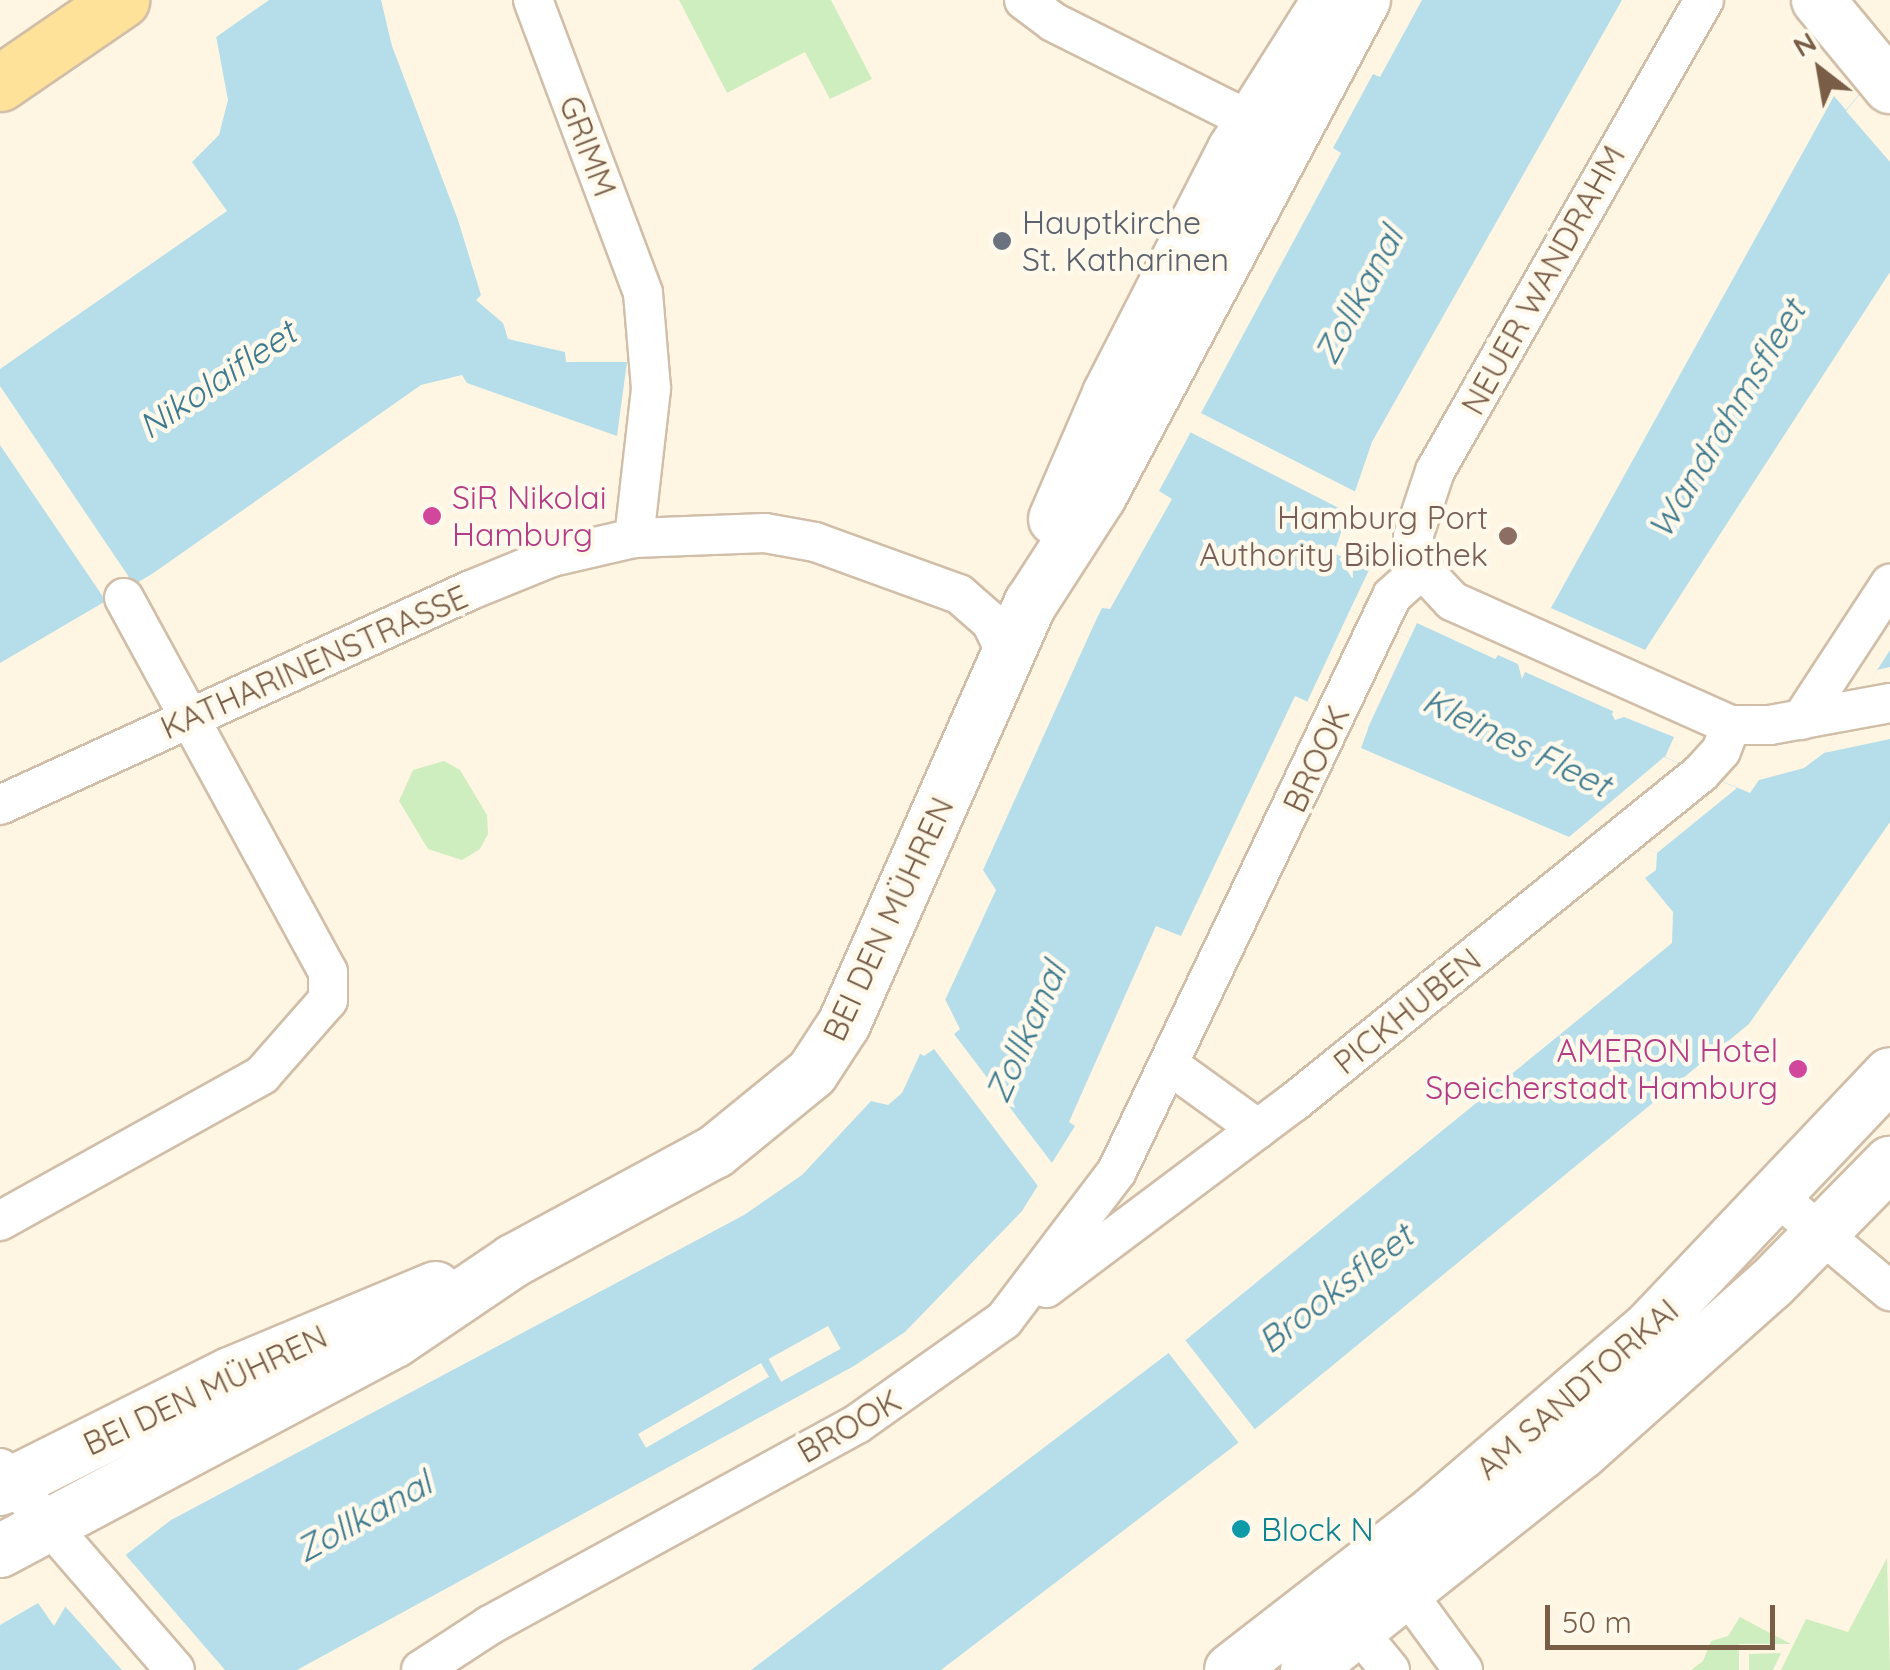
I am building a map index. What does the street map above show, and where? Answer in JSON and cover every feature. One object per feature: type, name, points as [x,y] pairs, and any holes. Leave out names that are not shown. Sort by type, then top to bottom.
[{"type":"main road","points":[[0,83],[121,0]]},
{"type":"main road","points":[[1030,603],[1070,478],[1251,121],[1329,0]]},
{"type":"main road","points":[[1030,603],[1100,496],[1364,0]]},
{"type":"main road","points":[[1818,0],[1884,80]]},
{"type":"main road","name":"BEI DEN MÜHREN","points":[[0,1551],[395,1341],[512,1261],[716,1152],[812,1073],[844,1024],[1030,603]]},
{"type":"main road","name":"AM SANDTORKAI","points":[[1307,1670],[1359,1632],[1393,1575],[1779,1198],[1890,1074]]},
{"type":"main road","name":"AM SANDTORKAI","points":[[1393,1575],[1581,1454],[1822,1232],[1890,1163]]},
{"type":"main road","name":"BEI DEN MÜHREN","points":[[4,1480],[378,1309],[512,1261]]},
{"type":"main road","name":"AM SANDTORKAI","points":[[1231,1670],[1359,1632]]},
{"type":"street","name":"GRIMM","points":[[533,0],[643,293],[651,389],[634,538]]},
{"type":"street","points":[[1024,0],[1052,22],[1251,121],[1270,147],[1270,179]]},
{"type":"street","name":"NEUER WANDRAHM","points":[[1422,570],[1414,537],[1430,480],[1704,0]]},
{"type":"street","name":"KATHARINENSTRASSE","points":[[0,805],[552,557],[634,538],[766,533],[816,542],[959,594],[992,622],[1006,653]]},
{"type":"street","points":[[1422,570],[1452,601],[1731,724],[1801,720],[1890,703]]},
{"type":"street","name":"BROOK","points":[[422,1670],[490,1625],[896,1400],[1004,1320],[1117,1171],[1172,1067],[1379,624],[1398,588],[1422,570]]},
{"type":"street","points":[[1801,720],[1890,584]]},
{"type":"street","points":[[0,1221],[262,1075],[328,1000],[328,972],[193,717],[124,598]]},
{"type":"street","name":"PICKHUBEN","points":[[1004,1320],[1258,1129],[1701,774],[1721,751],[1731,724]]},
{"type":"street","points":[[1172,1067],[1258,1129]]},
{"type":"street","points":[[1779,1198],[1890,1290]]},
{"type":"street","points":[[4,1480],[50,1526],[176,1670]]},
{"type":"street","points":[[1393,1575],[1463,1670]]},
{"type":"green space","points":[[679,0],[831,0],[872,79],[830,99],[805,52],[727,93]]},
{"type":"green space","points":[[444,761],[460,770],[487,815],[488,834],[480,849],[462,860],[428,849],[399,801],[413,770]]},
{"type":"green space","points":[[1887,1558],[1890,1670],[1781,1670],[1806,1619],[1848,1632]]},
{"type":"green space","points":[[1740,1617],[1791,1644],[1739,1644],[1739,1670],[1691,1670],[1703,1661],[1711,1641],[1728,1636]]},
{"type":"green space","points":[[1781,1653],[1773,1670],[1749,1670],[1749,1654]]},
{"type":"water","name":"Nikolaifleet","points":[[190,0],[381,0],[392,46],[458,220],[481,295],[476,300],[503,323],[508,339],[565,352],[566,362],[627,362],[617,436],[467,383],[462,375],[421,385],[152,574],[0,663],[0,369],[227,211],[192,162],[219,135],[228,100],[216,36]]},
{"type":"water","points":[[1422,0],[1622,0],[1372,442],[1334,553],[1369,570],[1350,610],[1410,638],[1417,623],[1495,659],[1498,655],[1518,664],[1522,679],[1551,608],[1834,96],[1846,110],[1890,58],[1890,272],[1645,650],[1612,714],[1615,720],[1624,717],[1674,737],[1665,757],[1750,793],[1759,780],[1804,768],[1824,753],[1890,650],[1890,822],[1749,1024],[1238,1443],[941,1670],[751,1670],[1187,1339],[1672,943],[1673,912],[1645,878],[1656,870],[1657,853],[1587,822],[1569,837],[1361,748],[1368,729],[1295,696],[1181,936],[1156,926],[1069,1122],[1075,1126],[1022,1211],[905,1332],[854,1366],[297,1670],[0,1670],[0,1625],[38,1603],[54,1626],[71,1597],[171,1520],[744,1215],[802,1175],[871,1101],[888,1105],[902,1093],[996,890],[983,870],[1096,620],[1102,608],[1110,609],[1172,499],[1159,491],[1341,153],[1333,148],[1373,74],[1380,77]]},
{"type":"pier","points":[[185,0],[269,0],[212,40]]},
{"type":"pier","points":[[1890,58],[1890,162],[1846,111]]},
{"type":"pier","points":[[0,386],[137,589],[110,607],[0,445]]},
{"type":"pier","points":[[1197,411],[1362,495],[1352,515],[1187,431]]},
{"type":"pier","points":[[1551,608],[1645,650],[1617,713],[1523,671]]},
{"type":"pier","points":[[1350,610],[1410,638],[1367,729],[1307,702]]},
{"type":"pier","points":[[1890,667],[1890,739],[1824,753],[1877,670]]},
{"type":"pier","points":[[1664,757],[1737,788],[1657,853],[1587,822]]},
{"type":"pier","points":[[944,997],[960,1029],[954,1034],[1055,1167],[1041,1190],[934,1049],[924,1056],[917,1052]]},
{"type":"pier","points":[[828,1326],[841,1349],[781,1382],[769,1359]]},
{"type":"pier","points":[[1182,1336],[1258,1434],[1242,1447],[1165,1349]]},
{"type":"pier","points":[[761,1363],[769,1377],[646,1448],[638,1434]]},
{"type":"pier","points":[[123,1552],[225,1670],[122,1670],[64,1605],[67,1594]]},
{"type":"place","name":"Hauptkirche St. Katharinen","points":[[1002,241]]},
{"type":"place","name":"SiR Nikolai Hamburg","points":[[432,516]]},
{"type":"place","name":"Hamburg Port Authority Bibliothek","points":[[1508,536]]},
{"type":"place","name":"AMERON Hotel Speicherstadt Hamburg","points":[[1798,1069]]},
{"type":"place","name":"Block N","points":[[1241,1529]]},
{"type":"water label","name":"Zollkanal","points":[[1358,295]]},
{"type":"water label","name":"Wandrahmsfleet","points":[[1726,419]]},
{"type":"water label","name":"Kleines Fleet","points":[[1517,742]]},
{"type":"water label","name":"Zollkanal","points":[[1025,1032]]},
{"type":"water label","name":"Brooksfleet","points":[[1335,1288]]},
{"type":"water label","name":"Zollkanal","points":[[363,1516]]}]
